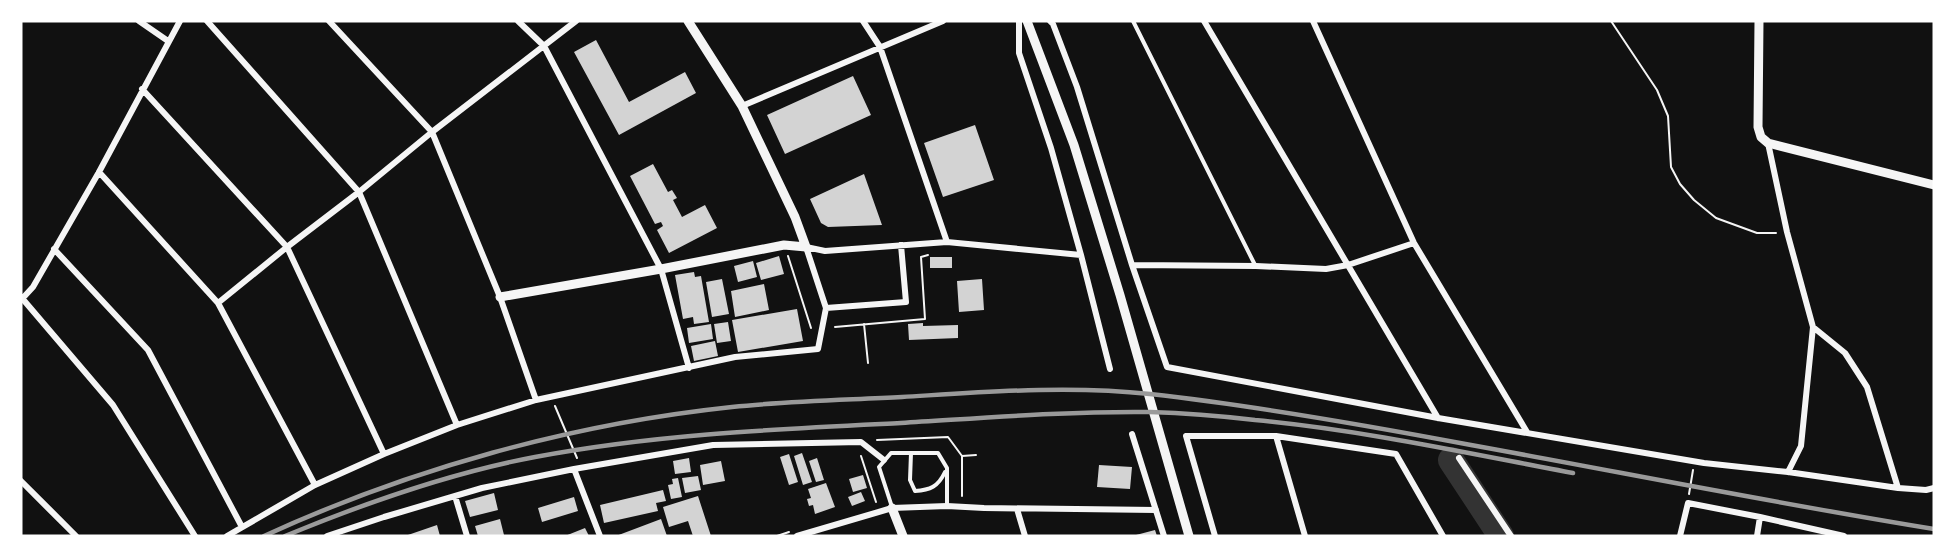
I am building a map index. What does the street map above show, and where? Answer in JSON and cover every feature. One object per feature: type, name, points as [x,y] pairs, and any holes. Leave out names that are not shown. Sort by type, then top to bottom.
[{"type":"street","points":[[139,21],[168,41]]},
{"type":"street","points":[[180,21],[99,172],[33,287],[22,298],[113,405],[195,536]]},
{"type":"street","points":[[207,21],[359,192],[457,425]]},
{"type":"street","points":[[329,21],[432,132],[500,297],[536,400]]},
{"type":"street","points":[[518,21],[544,46],[661,269],[689,368]]},
{"type":"street","points":[[218,303],[432,132],[576,21]]},
{"type":"street","points":[[227,536],[315,484],[457,425],[536,400],[735,357],[818,349],[826,308],[795,218],[742,106],[688,21]]},
{"type":"street","points":[[863,21],[880,47],[947,242]]},
{"type":"street","points":[[742,106],[943,21]]},
{"type":"street","points":[[1019,21],[1019,53],[1051,148],[1110,369]]},
{"type":"street","points":[[1027,21],[1080,167],[1120,295],[1189,536]]},
{"type":"street","points":[[1050,21],[1077,87],[1132,265],[1167,367],[1438,418],[1694,461],[1898,488],[1926,490],[1934,488]]},
{"type":"street","points":[[1204,21],[1438,418]]},
{"type":"street","points":[[1313,21],[1414,243],[1527,432]]},
{"type":"street","points":[[1759,21],[1758,127],[1761,137],[1768,144],[1934,184]]},
{"type":"street","points":[[142,89],[287,247],[384,454]]},
{"type":"street","points":[[1768,144],[1786,232],[1813,327],[1802,446],[1788,472]]},
{"type":"street","points":[[99,172],[218,303],[315,484]]},
{"type":"street","points":[[500,297],[784,245],[825,250],[947,242],[1081,255]]},
{"type":"street","points":[[1132,265],[1326,269],[1348,265],[1414,243]]},
{"type":"street","points":[[826,308],[906,303],[901,245]]},
{"type":"street","points":[[54,249],[148,350],[242,527]]},
{"type":"street","points":[[1813,327],[1845,353],[1867,387],[1898,488]]},
{"type":"street","points":[[1132,434],[1164,536]]},
{"type":"street","points":[[1215,536],[1186,436],[1276,436],[1396,454],[1443,536]]},
{"type":"street","points":[[1276,436],[1305,536]]},
{"type":"street","points":[[327,536],[482,489],[574,469],[713,445],[861,442],[884,460]]},
{"type":"street","points":[[1459,458],[1512,536]]},
{"type":"street","points":[[574,469],[600,536]]},
{"type":"street","points":[[21,481],[76,536]]},
{"type":"street","points":[[455,496],[467,536]]},
{"type":"street","points":[[1680,536],[1688,503],[1760,517],[1830,535],[1844,536]]},
{"type":"street","points":[[798,533],[892,508],[947,506],[1156,510]]},
{"type":"street","points":[[892,508],[903,536]]},
{"type":"street","points":[[1017,509],[1025,536]]},
{"type":"street","points":[[1757,536],[1760,517]]},
{"type":"lane","points":[[1133,21],[1256,266]]},
{"type":"lane","points":[[892,508],[879,467],[891,453],[938,453],[946,468],[947,506]]},
{"type":"lane","points":[[911,453],[910,480],[915,491],[929,490],[941,481],[946,468]]},
{"type":"path","points":[[1611,21],[1657,90],[1668,116],[1671,167],[1680,184],[1694,200],[1716,218],[1757,233],[1786,232]]},
{"type":"path","points":[[836,327],[925,319],[921,257],[929,254]]},
{"type":"path","points":[[788,256],[813,334]]},
{"type":"path","points":[[864,324],[868,363]]},
{"type":"path","points":[[554,402],[579,463]]},
{"type":"path","points":[[877,440],[948,437],[962,456],[962,499]]},
{"type":"path","points":[[856,451],[863,459],[876,501],[870,506]]},
{"type":"path","points":[[962,456],[976,455]]},
{"type":"path","points":[[1688,503],[1694,461]]},
{"type":"path","points":[[777,536],[798,533]]},
{"type":"building","points":[[596,40],[629,102],[685,72],[696,93],[619,135],[574,52]]},
{"type":"building","points":[[853,76],[871,115],[785,154],[767,115]]},
{"type":"building","points":[[975,125],[994,180],[943,197],[924,143]]},
{"type":"building","points":[[653,164],[668,192],[672,190],[677,198],[673,200],[682,217],[705,205],[717,228],[669,253],[657,230],[663,226],[661,222],[655,224],[630,176]]},
{"type":"building","points":[[864,174],[882,225],[828,227],[821,223],[810,199]]},
{"type":"building","points":[[779,256],[784,274],[761,280],[756,263]]},
{"type":"building","points":[[930,257],[952,257],[952,268],[930,268]]},
{"type":"building","points":[[753,261],[757,277],[738,282],[734,266]]},
{"type":"building","points":[[694,272],[695,277],[701,276],[709,322],[694,324],[693,317],[683,319],[675,275]]},
{"type":"building","points":[[722,279],[729,314],[712,317],[706,282]]},
{"type":"building","points":[[982,279],[984,310],[959,312],[957,281]]},
{"type":"building","points":[[764,284],[769,310],[735,317],[731,291]]},
{"type":"building","points":[[797,309],[803,341],[738,352],[732,320]]},
{"type":"building","points":[[728,322],[731,341],[717,343],[714,324]]},
{"type":"building","points":[[923,323],[923,326],[958,325],[958,338],[909,340],[908,324]]},
{"type":"building","points":[[711,324],[713,339],[689,343],[687,328]]},
{"type":"building","points":[[715,341],[718,356],[694,361],[691,346]]},
{"type":"building","points":[[802,453],[812,482],[803,485],[794,456]]},
{"type":"building","points":[[789,454],[798,482],[789,485],[780,457]]},
{"type":"building","points":[[689,458],[691,472],[675,474],[673,461]]},
{"type":"building","points":[[817,458],[824,480],[816,482],[809,461]]},
{"type":"building","points":[[721,461],[725,481],[703,485],[700,465]]},
{"type":"building","points":[[1099,465],[1132,467],[1130,489],[1097,487]]},
{"type":"building","points":[[863,475],[867,488],[853,492],[849,479]]},
{"type":"building","points":[[698,476],[701,490],[685,493],[682,478]]},
{"type":"building","points":[[678,478],[682,497],[671,499],[668,485],[673,484],[672,479]]},
{"type":"building","points":[[826,483],[835,507],[815,514],[813,505],[809,506],[807,499],[811,498],[808,489]]},
{"type":"building","points":[[663,490],[666,501],[656,503],[658,511],[604,523],[600,505]]},
{"type":"building","points":[[861,492],[865,501],[852,506],[848,497]]},
{"type":"building","points":[[494,493],[498,510],[470,517],[465,501]]},
{"type":"building","points":[[698,496],[711,536],[693,536],[688,521],[669,527],[663,507]]},
{"type":"building","points":[[574,497],[578,511],[542,522],[538,508]]},
{"type":"building","points":[[500,519],[504,535],[478,536],[475,526]]},
{"type":"building","points":[[661,519],[667,536],[616,536]]},
{"type":"building","points":[[437,525],[440,536],[405,536]]},
{"type":"building","points":[[585,528],[589,536],[565,536]]},
{"type":"building","points":[[1155,530],[1157,536],[1136,536],[1136,535]]},
{"type":"waterway","points":[[1451,460],[1501,536]]},
{"type":"railway","points":[[264,536],[319,512],[434,470],[492,453],[611,425],[753,405],[995,391],[1057,390],[1150,394],[1311,416],[1934,529]]},
{"type":"railway","points":[[285,536],[346,512],[440,480],[471,471],[580,449],[718,434],[1057,414],[1163,412],[1295,424],[1414,443],[1573,473]]}]
